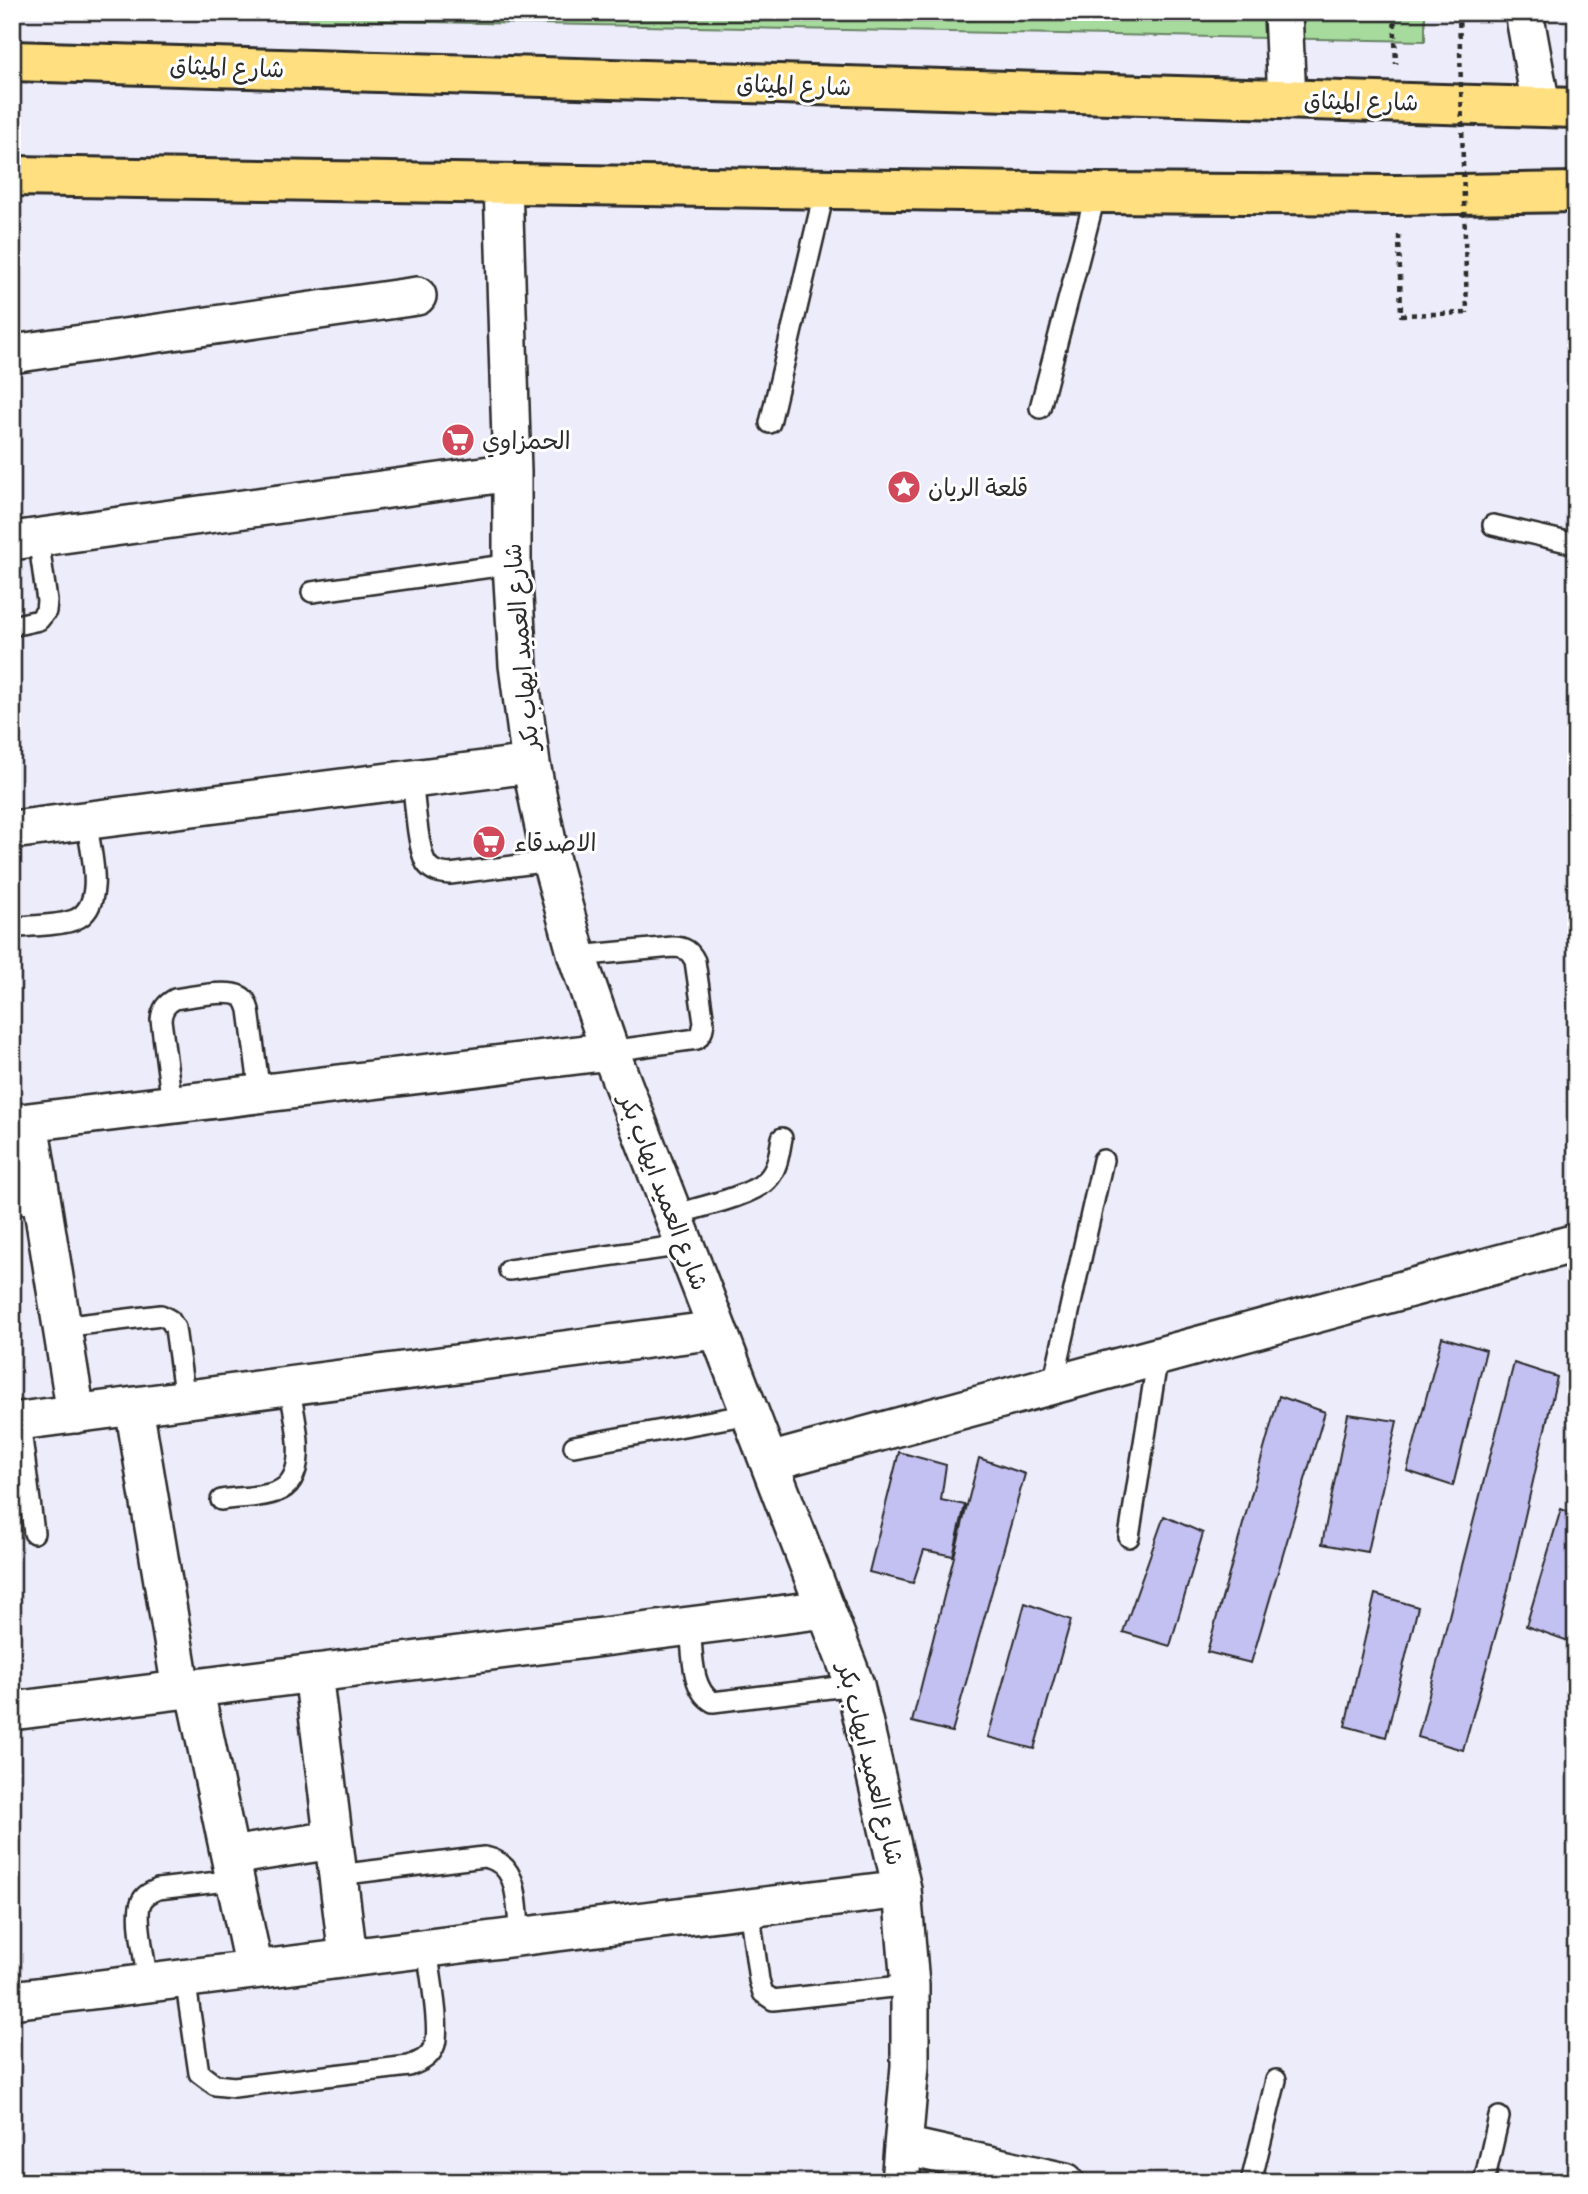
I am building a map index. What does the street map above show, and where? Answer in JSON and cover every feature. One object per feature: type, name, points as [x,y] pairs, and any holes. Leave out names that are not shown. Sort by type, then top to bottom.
[{"type":"main road","name":"شارع الميثاق","points":[[12,61],[1558,107]]},
{"type":"main road","points":[[12,176],[1096,193],[1397,195],[1576,192]]},
{"type":"street","points":[[1283,12],[1287,100]]},
{"type":"street","points":[[1524,12],[1558,107]]},
{"type":"street","name":"شارع العميد ايهاب بكر","points":[[503,184],[512,472],[512,564],[518,665],[531,764],[551,861],[577,956],[610,1051],[855,1685],[902,1889],[910,1985],[910,2066],[896,2172]]},
{"type":"street","points":[[12,354],[417,296]]},
{"type":"street","points":[[25,539],[512,472]]},
{"type":"street","points":[[12,830],[531,764]]},
{"type":"street","points":[[76,1414],[61,1326],[27,1203],[21,1123],[610,1051]]},
{"type":"street","points":[[769,1462],[1576,1243]]},
{"type":"street","points":[[16,1422],[718,1330]]},
{"type":"street","points":[[134,1407],[187,1688],[254,1969]]},
{"type":"street","points":[[12,1711],[826,1609]]},
{"type":"street","points":[[313,1672],[348,1957]]},
{"type":"street","points":[[232,1868],[336,1858]]},
{"type":"street","points":[[12,2000],[902,1889]]},
{"type":"street","points":[[896,2172],[1065,2182]]},
{"type":"lane","points":[[770,423],[824,189]]},
{"type":"lane","points":[[1040,408],[1096,193]]},
{"type":"lane","points":[[1493,525],[1576,544]]},
{"type":"lane","points":[[12,626],[39,620],[46,611],[47,601],[25,539]]},
{"type":"lane","points":[[312,592],[512,564]]},
{"type":"lane","points":[[412,779],[422,852],[427,864],[437,873],[450,874],[551,861]]},
{"type":"lane","points":[[12,925],[20,927],[73,920],[86,912],[94,900],[95,886],[86,821]]},
{"type":"lane","points":[[577,956],[682,947],[691,953],[695,961],[704,1023],[697,1038],[610,1051]]},
{"type":"lane","points":[[172,1104],[161,1020],[162,1011],[175,999],[228,993],[246,1000],[260,1094]]},
{"type":"lane","points":[[509,1270],[679,1230],[768,1180],[776,1167],[782,1138]]},
{"type":"lane","points":[[1053,1384],[1103,1160]]},
{"type":"lane","points":[[61,1326],[161,1315],[170,1320],[175,1328],[185,1400]]},
{"type":"lane","points":[[1129,1537],[1158,1355]]},
{"type":"lane","points":[[221,1500],[276,1492],[290,1483],[298,1468],[299,1451],[289,1386]]},
{"type":"lane","points":[[574,1446],[750,1414]]},
{"type":"lane","points":[[16,1422],[34,1533]]},
{"type":"lane","points":[[690,1627],[698,1689],[704,1698],[713,1702],[855,1685]]},
{"type":"lane","points":[[336,1858],[497,1859],[507,1867],[512,1878],[520,1937]]},
{"type":"lane","points":[[148,1983],[140,1903],[148,1894],[158,1889],[232,1868]]},
{"type":"lane","points":[[749,1908],[759,1980],[763,1993],[773,2000],[910,1985]]},
{"type":"lane","points":[[186,1978],[199,2073],[215,2085],[234,2087],[409,2066],[425,2060],[436,2045],[437,2028],[427,1948]]},
{"type":"lane","points":[[1251,2182],[1276,2080]]},
{"type":"lane","points":[[1485,2182],[1499,2117]]},
{"type":"path","points":[[1394,12],[1397,102]]},
{"type":"path","points":[[1397,195],[1401,315],[1467,313],[1459,12]]},
{"type":"green space","points":[[1425,12],[1425,41],[12,14]]},
{"type":"building","points":[[1442,1337],[1486,1350],[1453,1486],[1407,1471]]},
{"type":"building","points":[[1514,1363],[1557,1377],[1507,1594],[1463,1750],[1418,1737]]},
{"type":"building","points":[[1279,1396],[1325,1412],[1251,1663],[1207,1652]]},
{"type":"building","points":[[1348,1414],[1397,1421],[1368,1552],[1322,1544]]},
{"type":"building","points":[[899,1452],[946,1465],[941,1500],[965,1505],[953,1556],[924,1550],[913,1583],[869,1572]]},
{"type":"building","points":[[979,1458],[1025,1474],[952,1732],[912,1722]]},
{"type":"building","points":[[1561,1509],[1576,1515],[1576,1624],[1571,1642],[1526,1626]]},
{"type":"building","points":[[1164,1516],[1203,1533],[1170,1646],[1123,1632]]},
{"type":"building","points":[[1375,1594],[1418,1607],[1386,1737],[1345,1726]]},
{"type":"building","points":[[1025,1603],[1071,1620],[1034,1749],[988,1737]]},
{"type":"place","name":"الحمزاوي","points":[[458,440]]},
{"type":"place","name":"قلعة الريان","points":[[904,487]]},
{"type":"place","name":"الاصدقاء","points":[[489,842]]}]
